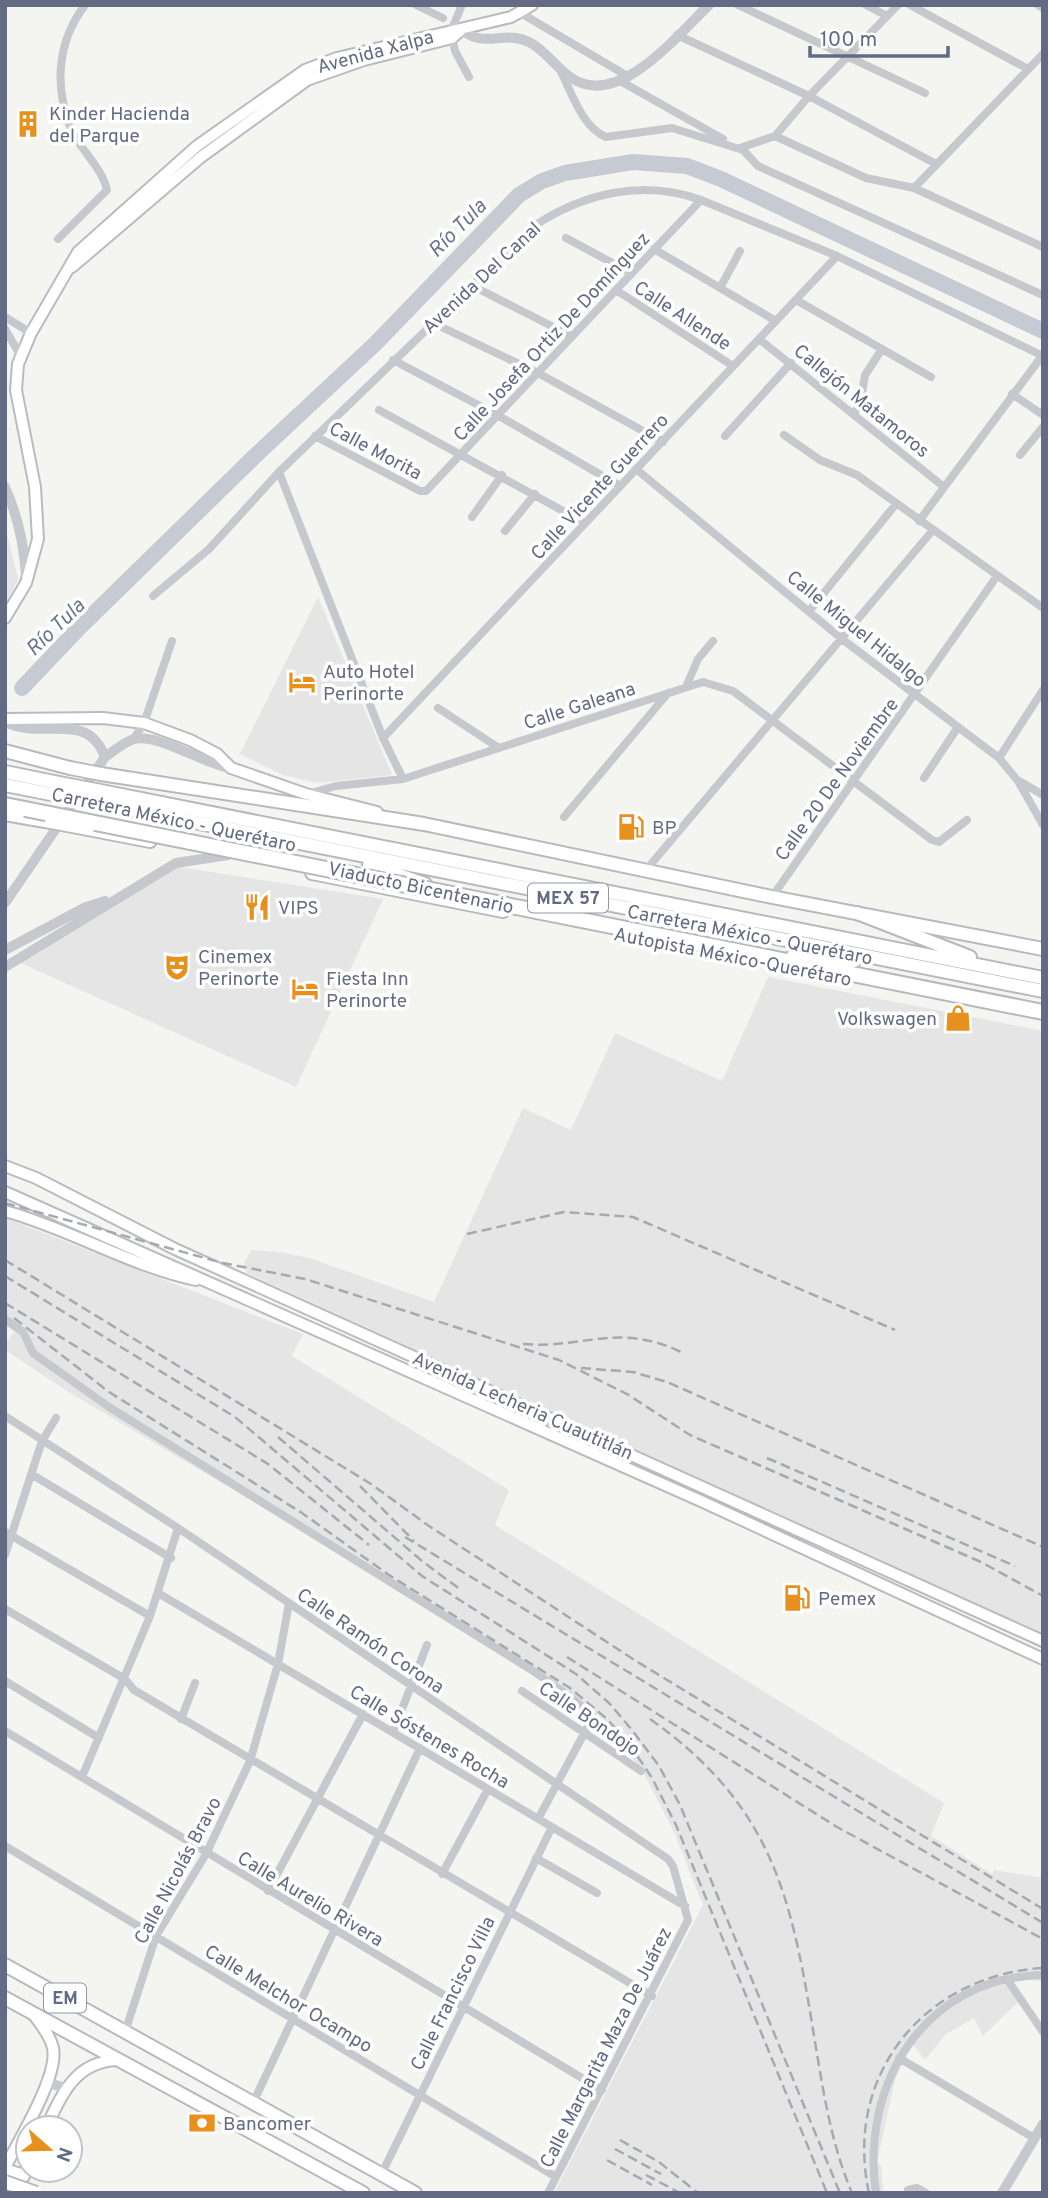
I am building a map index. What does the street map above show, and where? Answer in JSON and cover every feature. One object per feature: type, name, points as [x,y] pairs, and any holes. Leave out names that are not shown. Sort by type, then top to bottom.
[{"type":"highway","name":"Viaducto Bicentenario","points":[[5,805],[719,950],[1043,1012]]},
{"type":"main road","name":"Avenida Xalpa","points":[[5,618],[26,583],[35,557],[37,515],[16,390],[20,355],[78,252],[201,150],[323,72],[456,33],[532,5]]},
{"type":"main road","points":[[5,709],[20,718]]},
{"type":"main road","points":[[5,721],[20,718],[40,721],[103,718],[144,723],[190,740],[216,754],[231,768],[306,794],[424,824],[772,897],[1043,950]]},
{"type":"main road","points":[[5,751],[101,774],[424,824]]},
{"type":"main road","name":"Carretera México - Querétaro","points":[[5,772],[63,790]]},
{"type":"main road","name":"Carretera México - Querétaro","points":[[5,785],[63,790],[1043,978]]},
{"type":"main road","name":"Carretera México - Querétaro","points":[[95,796],[319,849],[1043,991]]},
{"type":"main road","name":"Autopista México-Querétaro","points":[[5,814],[719,950],[1043,1018]]},
{"type":"main road","points":[[319,849],[514,913]]},
{"type":"main road","points":[[857,913],[1003,970]]},
{"type":"main road","points":[[719,950],[905,964]]},
{"type":"main road","name":"Avenida Lecheria Cuautitlán","points":[[5,1166],[36,1178],[175,1249],[1043,1641]]},
{"type":"main road","name":"Avenida Lecheria Cuautitlán","points":[[5,1192],[701,1500],[1043,1659]]},
{"type":"main road","points":[[5,1211],[48,1223],[170,1274],[212,1283]]},
{"type":"main road","points":[[701,1500],[707,1487]]},
{"type":"main road","name":"EM","points":[[5,1965],[415,2193]]},
{"type":"main road","name":"EM","points":[[5,1998],[363,2193]]},
{"type":"main road","points":[[5,2169],[46,2082],[53,2056],[52,2046],[32,2013]]},
{"type":"main road","points":[[53,2114],[65,2088],[94,2064],[117,2060]]},
{"type":"main road","points":[[5,2182],[36,2193]]},
{"type":"street","points":[[58,239],[107,190],[72,129],[62,92],[60,56],[66,37],[85,5]]},
{"type":"street","points":[[416,5],[443,18]]},
{"type":"street","points":[[462,5],[456,33],[469,77]]},
{"type":"street","points":[[456,33],[480,40],[517,38],[528,41],[575,80],[586,84],[625,79],[709,5]]},
{"type":"street","points":[[738,5],[925,93]]},
{"type":"street","points":[[866,5],[887,16]]},
{"type":"street","points":[[554,60],[589,126],[597,133],[606,136],[672,128],[743,150],[775,136],[809,96],[898,5]]},
{"type":"street","points":[[909,5],[1028,69]]},
{"type":"street","points":[[1038,5],[1043,8]]},
{"type":"street","points":[[519,12],[743,150],[758,166],[1043,295]]},
{"type":"street","points":[[677,35],[809,96],[936,164]]},
{"type":"street","points":[[914,188],[1043,54]]},
{"type":"street","points":[[775,136],[866,178],[914,188],[1043,247]]},
{"type":"street","name":"Avenida Del Canal","points":[[153,596],[209,549],[279,472],[431,322],[534,226],[559,209],[603,193],[643,190],[679,192],[701,200],[837,256],[1042,356]]},
{"type":"street","name":"Calle Josefa Ortiz De Domínguez","points":[[423,492],[454,457],[463,453],[499,416],[701,200]]},
{"type":"street","points":[[566,239],[631,273]]},
{"type":"street","points":[[654,249],[776,321]]},
{"type":"street","points":[[720,288],[740,251]]},
{"type":"street","name":"Calle Vicente Guerrero","points":[[383,738],[837,256]]},
{"type":"street","points":[[471,285],[571,336]]},
{"type":"street","name":"Calle Allende","points":[[616,290],[733,366]]},
{"type":"street","points":[[796,300],[931,377]]},
{"type":"street","points":[[5,317],[31,333]]},
{"type":"street","points":[[431,322],[538,373],[663,442]]},
{"type":"street","points":[[5,329],[20,355]]},
{"type":"street","name":"Callejón Matamoros","points":[[759,339],[855,412],[944,487]]},
{"type":"street","points":[[855,412],[868,369],[881,349]]},
{"type":"street","points":[[919,521],[1042,356]]},
{"type":"street","points":[[393,360],[499,416],[620,486]]},
{"type":"street","points":[[725,436],[791,363]]},
{"type":"street","points":[[1013,394],[1043,415]]},
{"type":"street","points":[[379,410],[463,453],[585,523]]},
{"type":"street","points":[[1020,455],[1043,427]]},
{"type":"street","points":[[784,435],[829,465],[858,475],[896,505],[1043,608]]},
{"type":"street","name":"Calle Morita","points":[[316,436],[423,492]]},
{"type":"street","name":"Calle Miguel Hidalgo","points":[[636,470],[810,610],[842,639],[999,758],[1018,781],[1043,825]]},
{"type":"street","points":[[279,472],[383,738],[403,779]]},
{"type":"street","points":[[472,517],[502,475]]},
{"type":"street","points":[[5,487],[16,512],[25,549],[26,583]]},
{"type":"street","points":[[505,531],[535,494]]},
{"type":"street","points":[[810,610],[896,505]]},
{"type":"street","points":[[646,870],[933,530]]},
{"type":"street","name":"Calle 20 De Noviembre","points":[[772,897],[851,781],[998,576]]},
{"type":"street","points":[[5,902],[105,757],[132,740],[144,723],[172,641]]},
{"type":"street","points":[[686,687],[698,659],[713,641]]},
{"type":"street","name":"Calle Galeana","points":[[292,804],[306,794],[336,786],[403,779],[703,682],[720,685],[772,720],[932,839],[939,842],[945,839],[967,820]]},
{"type":"street","points":[[999,758],[1043,690]]},
{"type":"street","points":[[564,817],[669,692]]},
{"type":"street","points":[[438,708],[499,748]]},
{"type":"street","points":[[5,721],[29,730],[88,732],[96,738],[105,757]]},
{"type":"street","points":[[924,778],[958,727]]},
{"type":"street","points":[[132,740],[154,740],[211,765],[231,768]]},
{"type":"street","points":[[1018,781],[1043,795]]},
{"type":"street","points":[[5,967],[176,863],[228,855]]},
{"type":"street","points":[[5,950],[86,907],[124,895]]},
{"type":"street","points":[[5,1320],[23,1332],[33,1353],[109,1407],[530,1669],[571,1697],[593,1717],[538,1819]]},
{"type":"street","name":"Calle Ramón Corona","points":[[5,1416],[178,1528],[667,1859],[673,1866],[687,1910]]},
{"type":"street","points":[[5,1555],[8,1534],[42,1441],[56,1418]]},
{"type":"street","points":[[31,1474],[171,1558]]},
{"type":"street","points":[[82,1777],[150,1616],[171,1558],[178,1528]]},
{"type":"street","points":[[8,1534],[150,1616]]},
{"type":"street","name":"Calle Sóstenes Rocha","points":[[158,1593],[687,1910]]},
{"type":"street","name":"Calle Nicolás Bravo","points":[[125,2032],[156,1936],[206,1854],[250,1761],[278,1664],[289,1603]]},
{"type":"street","points":[[5,1609],[125,1679],[134,1690],[250,1761],[652,1996]]},
{"type":"street","points":[[393,1732],[427,1645]]},
{"type":"street","points":[[5,1681],[99,1738]]},
{"type":"street","points":[[181,1719],[195,1683]]},
{"type":"street","name":"Calle Bondojo","points":[[522,1691],[641,1771]]},
{"type":"street","points":[[268,1891],[363,1714]]},
{"type":"street","name":"Calle Aurelio Rivera","points":[[5,1731],[602,2090]]},
{"type":"street","points":[[253,2103],[420,1748]]},
{"type":"street","points":[[442,1874],[488,1789]]},
{"type":"street","name":"Calle Francisco Villa","points":[[382,2173],[507,1913],[552,1827]]},
{"type":"street","name":"Calle Melchor Ocampo","points":[[5,1846],[556,2177]]},
{"type":"street","points":[[536,1858],[597,1893]]},
{"type":"street","name":"Calle Margarita Maza De Juárez","points":[[548,2193],[652,1996],[687,1910]]},
{"type":"street","points":[[876,2193],[873,2141],[888,2082],[912,2037],[965,1994],[1007,1979],[1043,1975]]},
{"type":"street","points":[[1007,1979],[1043,2032]]},
{"type":"street","points":[[899,2057],[1034,2138]]},
{"type":"street","points":[[46,2082],[65,2088]]},
{"type":"street","points":[[1002,2193],[1043,2124]]},
{"type":"street","points":[[908,2190],[917,2188],[926,2193]]},
{"type":"shaded area","points":[[5,525],[18,579],[5,606]]},
{"type":"shaded area","points":[[318,597],[392,775],[317,783],[283,775],[240,754]]},
{"type":"shaded area","points":[[180,867],[383,899],[296,1087],[16,961],[102,914],[172,869]]},
{"type":"shaded area","points":[[768,977],[1043,1031],[1043,1634],[247,1273],[244,1263],[251,1250],[280,1252],[309,1258],[434,1302],[523,1108],[571,1130],[615,1033],[722,1081]]},
{"type":"shaded area","points":[[5,1218],[303,1334],[292,1356],[509,1490],[495,1525],[944,1803],[931,1836],[992,1874],[994,1870],[1043,1878],[1043,1981],[1020,1979],[1007,1984],[1018,2002],[983,2036],[974,2018],[946,2034],[925,2060],[912,2043],[895,2080],[877,2162],[881,2165],[883,2193],[554,2193],[703,1905],[673,1830],[642,1770],[597,1715],[536,1670],[67,1391],[5,1350],[5,1344],[14,1332],[5,1325]]},
{"type":"waterway","name":"Río Tula","points":[[22,688],[79,628],[255,456],[375,344],[519,195],[542,181],[565,173],[633,162],[687,166],[721,179],[1043,331]]},
{"type":"railway","points":[[5,1203],[223,1263],[305,1279],[559,1360],[627,1394],[690,1435],[981,1562],[1043,1596]]},
{"type":"railway","points":[[467,1234],[564,1212],[633,1217],[895,1330]]},
{"type":"railway","points":[[5,1260],[371,1484],[429,1526],[636,1661],[1043,1909]]},
{"type":"railway","points":[[5,1276],[235,1417],[422,1576],[576,1674],[609,1703],[659,1766],[680,1805],[840,2193]]},
{"type":"railway","points":[[5,1303],[268,1464],[369,1545]]},
{"type":"railway","points":[[14,1318],[109,1392],[302,1513],[389,1575],[570,1688],[607,1719],[630,1745],[652,1778],[676,1825],[827,2193]]},
{"type":"railway","points":[[523,1344],[545,1345],[619,1338],[659,1343],[681,1352]]},
{"type":"railway","points":[[581,1368],[633,1372],[667,1382],[1043,1547]]},
{"type":"railway","points":[[278,1437],[422,1561],[461,1590]]},
{"type":"railway","points":[[767,1458],[1015,1566]]},
{"type":"railway","points":[[360,1486],[414,1541]]},
{"type":"railway","points":[[405,1537],[1043,1923]]},
{"type":"railway","points":[[567,1657],[837,1827],[1043,1939]]},
{"type":"railway","points":[[650,1719],[694,1754],[728,1790],[754,1827],[773,1866],[788,1908],[799,1953],[830,2125],[852,2193]]},
{"type":"railway","points":[[869,2193],[864,2150],[869,2109],[882,2072],[902,2039],[929,2011],[962,1990],[1001,1975],[1043,1968]]},
{"type":"railway","points":[[620,2140],[659,2162],[698,2193]]},
{"type":"railway","points":[[615,2149],[661,2174]]},
{"type":"railway","points":[[607,2160],[652,2185]]},
{"type":"railway","points":[[646,2175],[680,2193]]},
{"type":"place","name":"Kinder Hacienda del Parque","points":[[28,124]]},
{"type":"place","name":"Auto Hotel Perinorte","points":[[302,682]]},
{"type":"place","name":"BP","points":[[631,827]]},
{"type":"place","name":"VIPS","points":[[257,907]]},
{"type":"place","name":"Cinemex Perinorte","points":[[177,967]]},
{"type":"place","name":"Fiesta Inn Perinorte","points":[[305,989]]},
{"type":"place","name":"Volkswagen","points":[[958,1018]]},
{"type":"place","name":"Pemex","points":[[797,1598]]},
{"type":"place","name":"Bancomer","points":[[202,2123]]}]
